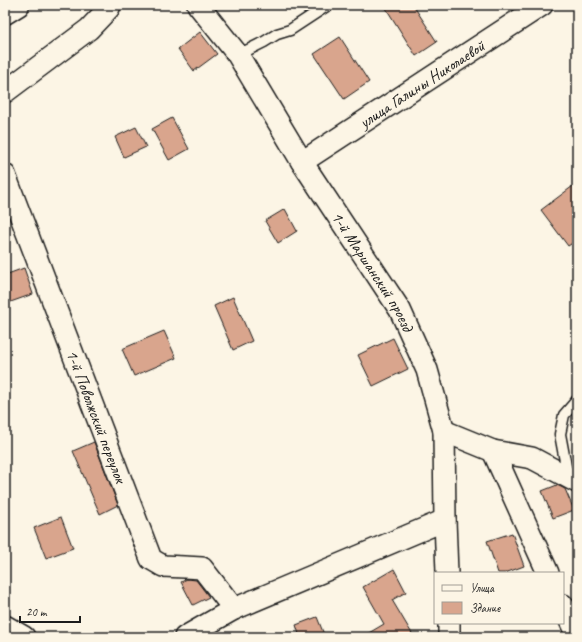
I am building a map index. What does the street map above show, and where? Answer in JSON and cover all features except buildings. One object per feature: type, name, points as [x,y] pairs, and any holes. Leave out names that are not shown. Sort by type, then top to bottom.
[{"type":"highway","points":[[5,13],[18,5]]},
{"type":"street","points":[[5,92],[89,29],[109,8],[110,5]]},
{"type":"street","name":"1-й Маршанский проезд","points":[[198,5],[238,55],[302,162],[400,310],[427,370],[444,431],[447,572]]},
{"type":"street","name":"улица Галины Николаевой","points":[[302,162],[542,5]]},
{"type":"street","name":"1-й Поволжский переулок","points":[[5,175],[150,558],[163,566],[202,568],[234,609]]},
{"type":"street","points":[[444,431],[493,451],[532,458],[572,480]]},
{"type":"street","points":[[493,451],[548,572]]},
{"type":"street","points":[[185,637],[234,609],[445,520]]},
{"type":"street","points":[[564,607],[577,636]]},
{"type":"street","points":[[449,624],[449,637]]},
{"type":"street","points":[[5,626],[24,637]]},
{"type":"lane","points":[[238,55],[277,34],[290,30],[328,5]]},
{"type":"lane","points":[[572,480],[560,434],[564,416],[577,400]]}]
